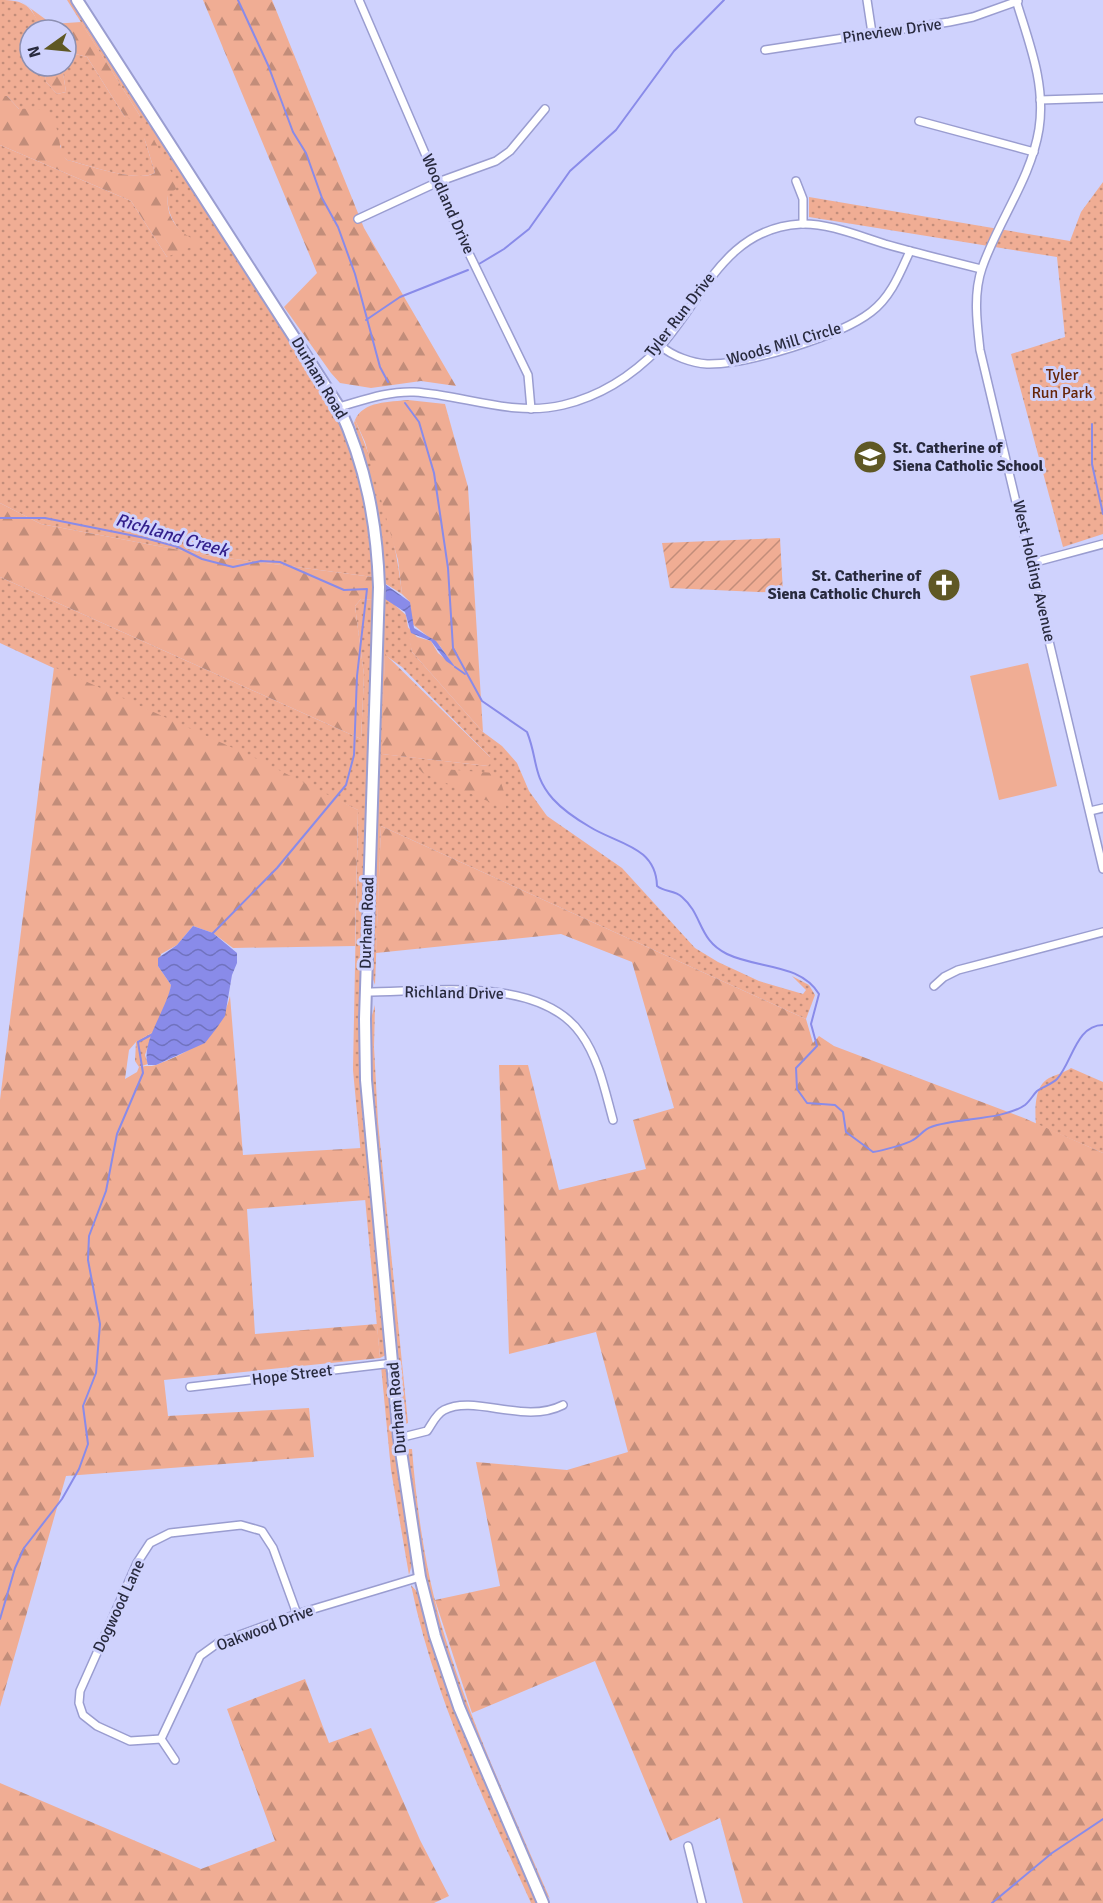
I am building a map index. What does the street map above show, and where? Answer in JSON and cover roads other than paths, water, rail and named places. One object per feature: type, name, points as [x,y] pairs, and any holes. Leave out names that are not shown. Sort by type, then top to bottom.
[{"type":"main road","name":"Durham Road","points":[[77,0],[339,407],[359,454],[367,483],[378,549],[379,587],[365,992],[366,1083],[399,1438],[420,1577],[435,1636],[459,1707],[543,1903]]},
{"type":"street","name":"Woodland Drive","points":[[359,0],[461,237],[528,375],[531,409]]},
{"type":"street","points":[[867,0],[872,33]]},
{"type":"street","name":"Pineview Drive","points":[[765,50],[949,22],[1017,1]]},
{"type":"street","name":"West Holding Avenue","points":[[1017,1],[1038,71],[1040,100],[1034,152],[981,270],[976,316],[980,350],[1103,869]]},
{"type":"street","points":[[1040,100],[1103,98]]},
{"type":"street","points":[[358,219],[438,182],[496,161],[510,151],[545,109]]},
{"type":"street","points":[[919,121],[1034,152]]},
{"type":"street","points":[[796,181],[803,199],[803,224]]},
{"type":"street","name":"Tyler Run Drive","points":[[339,407],[384,393],[414,392],[531,409],[562,405],[596,394],[622,381],[661,346],[722,261],[760,236],[779,227],[803,224],[836,229],[981,270]]},
{"type":"street","name":"Woods Mill Circle","points":[[661,346],[668,352],[686,359],[705,364],[722,363],[837,332],[872,311],[887,297],[910,251]]},
{"type":"street","points":[[1032,563],[1103,544]]},
{"type":"street","points":[[1090,811],[1103,808]]},
{"type":"street","points":[[934,987],[944,977],[958,970],[1103,932]]},
{"type":"street","name":"Richland Drive","points":[[365,992],[508,993],[546,1004],[566,1018],[586,1042],[598,1068],[613,1120]]},
{"type":"street","name":"Hope Street","points":[[190,1387],[393,1363]]},
{"type":"street","points":[[399,1438],[427,1431],[439,1414],[455,1407],[534,1413],[563,1405]]},
{"type":"street","name":"Dogwood Lane","points":[[161,1739],[130,1742],[90,1721],[83,1715],[79,1703],[80,1691],[94,1659],[137,1563],[150,1543],[170,1533],[241,1525],[262,1531],[273,1548],[297,1614]]},
{"type":"street","name":"Oakwood Drive","points":[[161,1739],[200,1656],[218,1643],[297,1614],[420,1577]]},
{"type":"street","points":[[161,1739],[175,1760]]},
{"type":"street","points":[[688,1845],[702,1903]]},
{"type":"water","points":[[385,584],[410,602],[414,628],[436,641],[456,668],[446,661],[431,641],[411,633],[405,612],[385,599]]},
{"type":"water","points":[[193,926],[213,933],[237,953],[237,963],[232,975],[225,1016],[205,1043],[156,1065],[148,1065],[147,1056],[151,1036],[171,985],[158,966],[158,958],[177,945]]},
{"type":"waterway","points":[[238,0],[268,65],[293,132],[306,153],[322,198],[338,227],[355,274],[380,367],[388,382]]},
{"type":"waterway","points":[[479,264],[504,249],[529,229],[570,171],[616,130],[674,51],[724,0]]},
{"type":"waterway","points":[[366,320],[400,297],[468,270]]},
{"type":"waterway","name":"Richland Creek","points":[[405,403],[419,422],[434,473],[448,568],[453,648],[482,701],[527,732],[538,774],[553,799],[585,824],[642,854],[650,862],[657,886],[676,893],[689,904],[711,942],[727,954],[790,972],[811,984],[819,994],[811,1024],[817,1046],[796,1068],[797,1089],[807,1103],[835,1105],[843,1112],[846,1132],[873,1152],[888,1149],[910,1142],[931,1127],[1005,1114],[1025,1105],[1037,1091],[1057,1079],[1075,1046],[1087,1031],[1103,1025]]},
{"type":"waterway","points":[[1092,424],[1092,464],[1103,514]]},
{"type":"waterway","points":[[0,518],[45,518],[145,538],[178,547],[202,559],[233,567],[261,561],[280,562],[344,590],[367,589],[357,676],[354,755],[346,785],[277,868],[212,934]]},
{"type":"waterway","name":"Richland Creek","points":[[455,667],[465,674]]},
{"type":"waterway","points":[[0,1619],[15,1568],[24,1548],[62,1499],[79,1469],[88,1444],[83,1406],[96,1373],[100,1324],[88,1260],[89,1236],[106,1191],[117,1134],[143,1073],[138,1042],[153,1034]]},
{"type":"waterway","points":[[992,1903],[1052,1853],[1103,1819]]},
{"type":"place","name":"St. Catherine of Siena Catholic School","points":[[870,457]]},
{"type":"place","name":"St. Catherine of Siena Catholic Church","points":[[944,585]]},
{"type":"park label","name":"Tyler Run Park","points":[[1062,384]]}]
